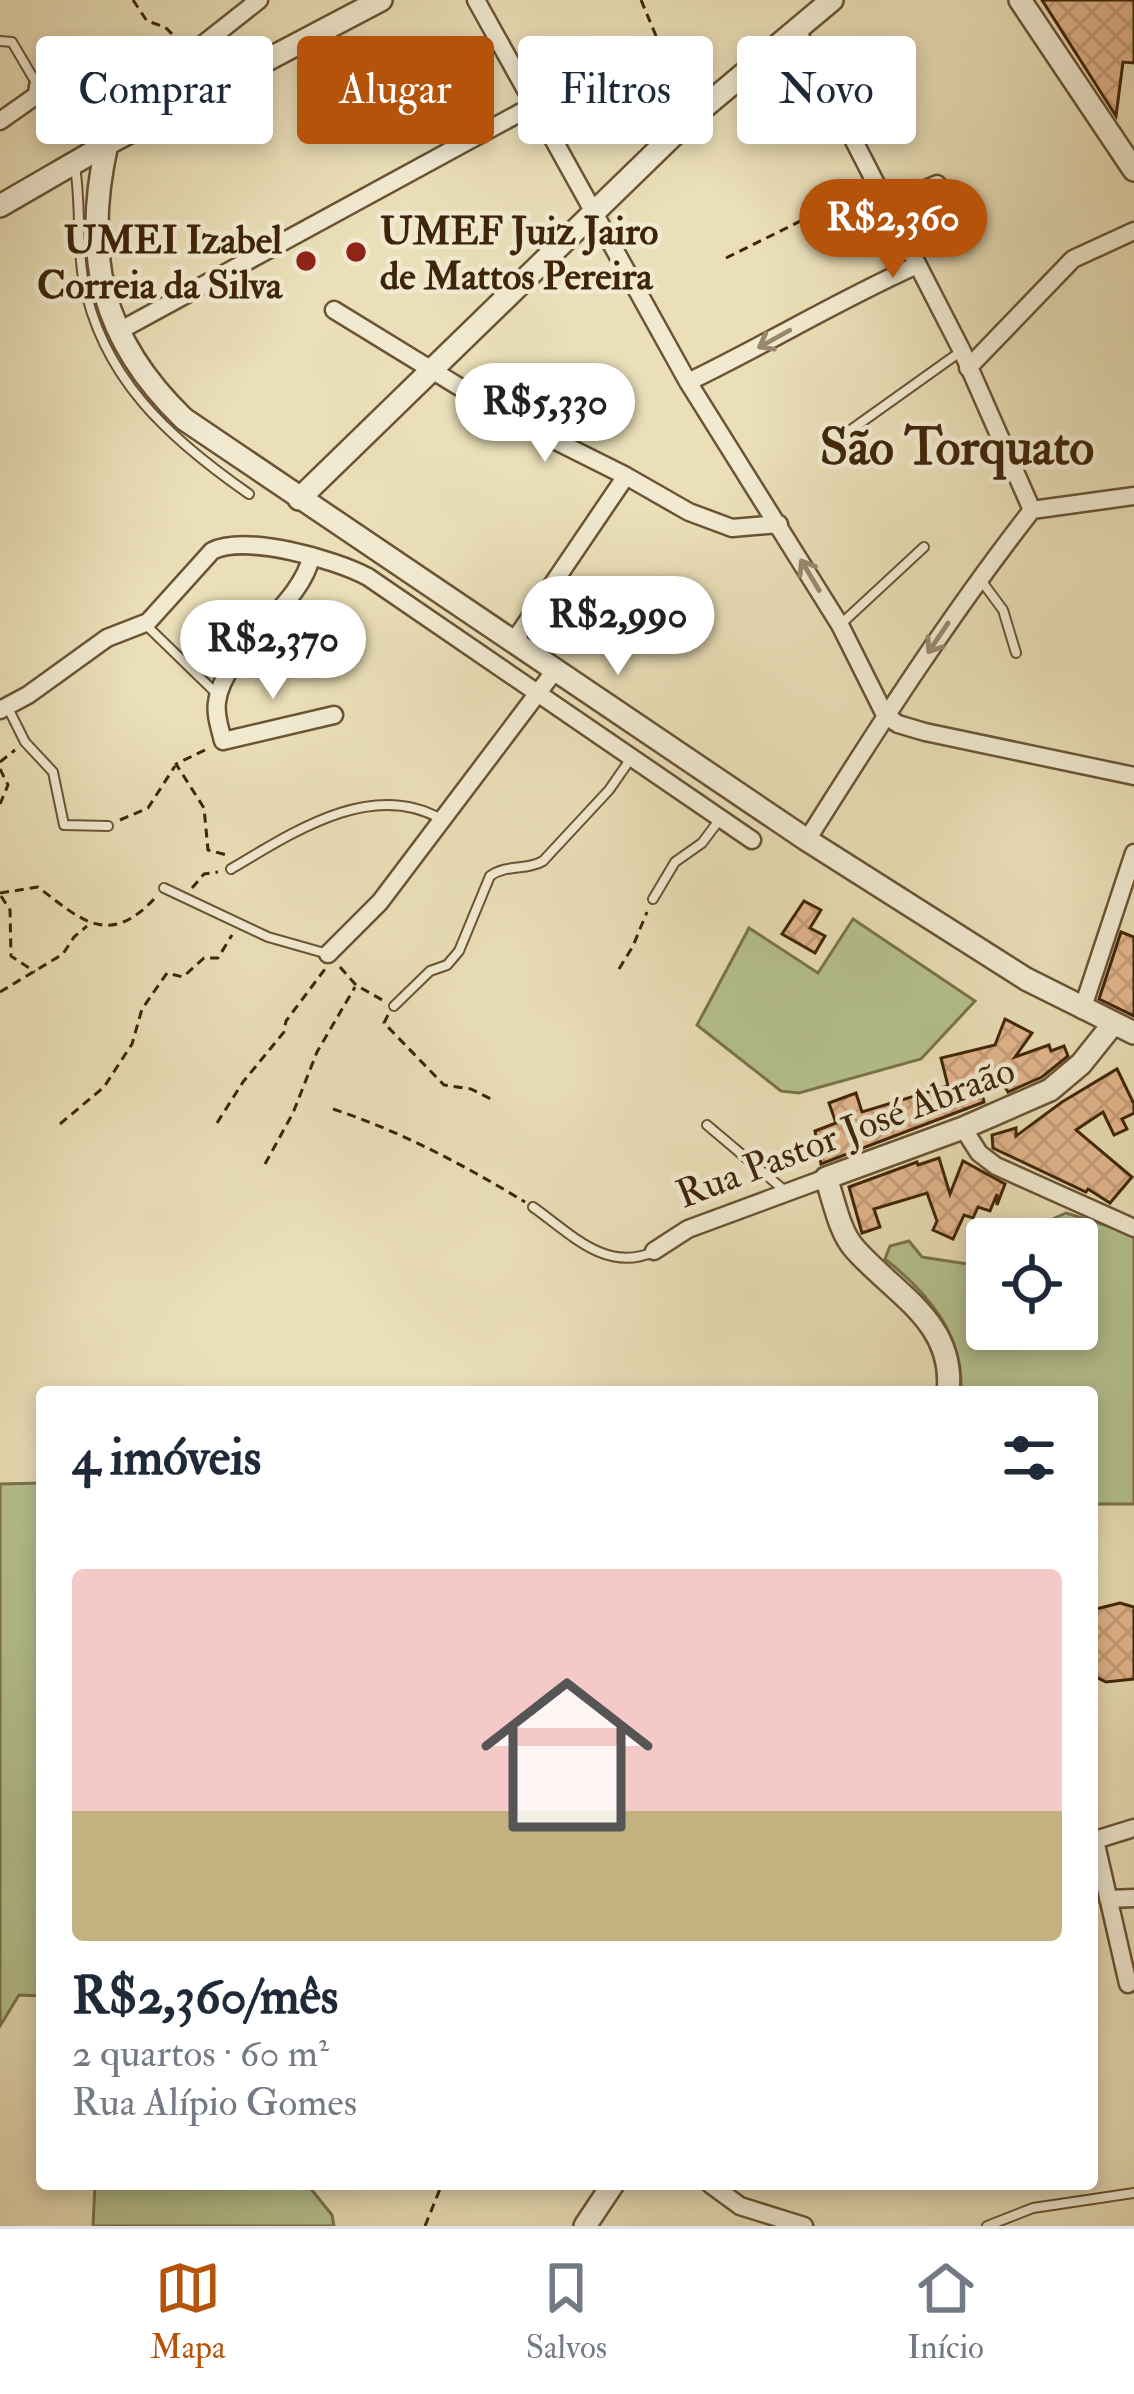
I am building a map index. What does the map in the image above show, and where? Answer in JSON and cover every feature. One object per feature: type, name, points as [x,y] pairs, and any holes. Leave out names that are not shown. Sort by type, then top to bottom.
[{"type":"street","points":[[211,36],[259,0]]},
{"type":"street","points":[[0,206],[381,0]]},
{"type":"street","points":[[476,0],[518,73]]},
{"type":"street","points":[[713,100],[832,0]]},
{"type":"street","points":[[1020,0],[1134,170]]},
{"type":"street","points":[[798,32],[965,359],[1032,510]]},
{"type":"street","points":[[0,121],[36,96]]},
{"type":"street","points":[[118,331],[518,114]]},
{"type":"street","points":[[95,144],[90,155],[97,196],[94,237],[100,280],[118,331],[154,387],[184,419],[807,840],[1026,979],[1123,1029]]},
{"type":"street","points":[[558,144],[688,382],[840,625],[885,715],[915,730]]},
{"type":"street","points":[[299,499],[664,144]]},
{"type":"street","points":[[885,207],[937,184],[970,234]]},
{"type":"street","points":[[965,359],[1073,259],[1134,231]]},
{"type":"street","points":[[688,382],[915,266]]},
{"type":"street","points":[[334,310],[510,418],[717,524],[748,529],[779,524]]},
{"type":"street","points":[[514,641],[626,476]]},
{"type":"street","points":[[807,840],[885,715],[1032,510],[1134,496]]},
{"type":"street","points":[[4,708],[99,643],[146,624],[218,548],[235,544],[310,557],[339,563],[368,577],[752,840]]},
{"type":"street","points":[[310,557],[302,581],[248,646],[218,695],[217,714],[223,741],[334,715]]},
{"type":"street","points":[[328,954],[380,902],[556,669]]},
{"type":"street","points":[[871,738],[896,728],[915,730],[1134,776]]},
{"type":"street","points":[[1082,1010],[1134,853]]},
{"type":"street","name":"Rua Pastor José Abraão","points":[[654,1251],[688,1228],[962,1128],[1065,1080],[1123,1029]]},
{"type":"street","points":[[962,1128],[979,1153],[996,1166],[1134,1228]]},
{"type":"street","points":[[826,1178],[851,1245],[902,1290],[939,1338],[948,1361],[948,1386]]},
{"type":"street","points":[[1098,1839],[1134,1828]]},
{"type":"street","points":[[1098,1857],[1128,1984]]},
{"type":"street","points":[[1108,1899],[1134,1898]]},
{"type":"street","points":[[585,2226],[609,2190]]},
{"type":"street","points":[[718,2190],[740,2206],[804,2226]]},
{"type":"lane","points":[[0,41],[12,42],[36,83]]},
{"type":"lane","points":[[90,155],[87,297],[119,374],[170,434],[249,494]]},
{"type":"lane","points":[[852,429],[965,359]]},
{"type":"lane","points":[[840,625],[924,547]]},
{"type":"lane","points":[[980,578],[1004,610],[1016,653]]},
{"type":"lane","points":[[146,624],[218,695]]},
{"type":"lane","points":[[4,708],[53,772],[64,825],[108,826]]},
{"type":"lane","points":[[394,1006],[459,951],[490,876],[500,869],[533,867],[543,861],[610,790],[632,757]]},
{"type":"lane","points":[[231,869],[296,831],[371,805],[406,804],[442,820]]},
{"type":"lane","points":[[652,899],[675,862],[702,843],[720,818]]},
{"type":"lane","points":[[164,888],[268,938],[328,954]]},
{"type":"lane","points":[[707,1125],[786,1192]]},
{"type":"lane","name":"Rua Pastor José Abraão","points":[[533,1208],[610,1258],[631,1259],[654,1251]]},
{"type":"lane","points":[[987,2226],[1033,2208],[1134,2193]]},
{"type":"path","points":[[133,0],[147,21],[165,27],[173,36]]},
{"type":"path","points":[[640,0],[655,36]]},
{"type":"path","points":[[726,258],[873,185]]},
{"type":"path","points":[[108,826],[148,808],[176,764],[223,741]]},
{"type":"path","points":[[0,762],[26,742]]},
{"type":"path","points":[[176,764],[204,808],[208,850],[245,861]]},
{"type":"path","points":[[0,769],[8,785],[0,804]]},
{"type":"path","points":[[187,897],[204,874],[231,869]]},
{"type":"path","points":[[35,972],[11,956],[10,910],[0,894],[38,886],[88,925]]},
{"type":"path","points":[[0,992],[63,954],[88,925],[121,924],[138,917],[164,888]]},
{"type":"path","points":[[619,969],[652,899]]},
{"type":"path","points":[[60,1124],[104,1087],[132,1044],[142,1009],[167,974],[183,977],[204,958],[218,958],[240,923]]},
{"type":"path","points":[[218,1124],[332,957],[356,985],[394,1006],[385,1023],[444,1085],[470,1089],[495,1101]]},
{"type":"path","points":[[266,1163],[293,1113],[317,1052],[356,985]]},
{"type":"path","points":[[333,1109],[377,1122],[468,1168],[533,1208]]},
{"type":"path","points":[[425,2226],[440,2190]]},
{"type":"green space","points":[[853,919],[975,1001],[921,1059],[799,1093],[781,1091],[697,1025],[749,928],[818,973]]},
{"type":"green space","points":[[1098,1223],[1134,1234],[1134,1504],[1098,1504],[1098,1386],[961,1386],[956,1352],[940,1317],[885,1259],[890,1246],[909,1241],[922,1257],[966,1264],[966,1350],[1098,1350]]},
{"type":"green space","points":[[36,1483],[36,1996],[19,1995],[0,2026],[0,1484]]},
{"type":"green space","points":[[95,2190],[312,2190],[332,2215],[334,2226],[93,2226]]},
{"type":"building","points":[[1042,0],[1134,0],[1134,63],[1123,62],[1116,116]]},
{"type":"building","points":[[804,901],[821,910],[810,928],[825,936],[815,953],[782,934]]},
{"type":"building","points":[[1121,932],[1134,937],[1134,1016],[1099,999]]},
{"type":"building","points":[[1005,1019],[1032,1033],[1015,1057],[1049,1045],[1051,1051],[1064,1046],[1068,1056],[1042,1077],[1008,1092],[1002,1081],[981,1090],[984,1102],[821,1164],[815,1131],[836,1123],[829,1103],[856,1093],[862,1112],[948,1086],[941,1058],[995,1045]]},
{"type":"building","points":[[1117,1069],[1134,1104],[1134,1113],[1122,1119],[1127,1129],[1114,1135],[1103,1112],[1076,1130],[1132,1177],[1110,1203],[993,1148],[992,1135],[1016,1128],[1016,1136]]},
{"type":"building","points":[[939,1158],[950,1194],[963,1161],[1005,1184],[997,1205],[997,1194],[990,1211],[978,1207],[973,1218],[964,1215],[953,1239],[933,1230],[937,1221],[927,1193],[874,1209],[880,1227],[862,1233],[849,1187]]},
{"type":"building","points":[[1120,1603],[1134,1607],[1134,1679],[1106,1682],[1098,1678],[1098,1608]]},
{"type":"place","name":"UMEF Juiz Jairo de Mattos Pereira","points":[[356,252]]},
{"type":"place","name":"UMEI Izabel Correia da Silva","points":[[306,261]]},
{"type":"district","name":"São Torquato","points":[[957,446]]}]
